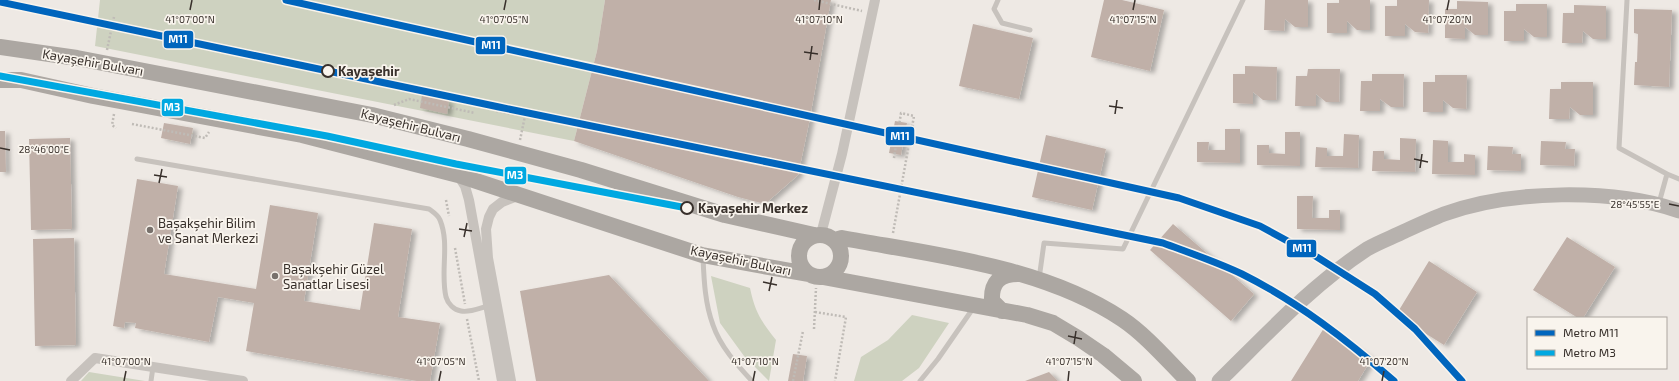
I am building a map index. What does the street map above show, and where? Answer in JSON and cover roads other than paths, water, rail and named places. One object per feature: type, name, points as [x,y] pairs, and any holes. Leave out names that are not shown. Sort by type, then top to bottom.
[{"type":"main road","name":"Kayaşehir Bulvarı","points":[[0,47],[105,63],[372,115],[581,170],[725,215],[823,236],[842,238],[987,265],[1020,274],[1039,280],[1104,308],[1124,320],[1188,381]]},
{"type":"main road","name":"Kayaşehir Bulvarı","points":[[0,80],[21,80],[93,96],[302,135],[458,175],[702,255],[816,276],[983,300],[1002,312],[1027,315],[1053,323],[1104,355],[1134,381]]},
{"type":"main road","name":"Kayaşehir Bulvarı","points":[[816,276],[800,263],[800,249],[808,238],[823,236]]},
{"type":"main road","points":[[816,276],[834,273],[842,260],[842,252],[839,245],[823,236]]},
{"type":"main road","name":"Kayaşehir Bulvarı","points":[[983,300],[997,281],[1002,277],[1009,274],[1020,274]]},
{"type":"street","points":[[823,236],[876,0]]},
{"type":"street","points":[[458,175],[465,186],[469,200],[502,381]]},
{"type":"street","points":[[511,381],[488,258],[486,229],[489,216],[493,209],[502,202],[521,195]]},
{"type":"street","points":[[1218,381],[1318,286],[1368,249],[1445,214],[1492,201],[1538,196],[1581,195],[1658,204],[1679,211]]},
{"type":"street","points":[[71,381],[95,358],[243,381]]},
{"type":"lane","points":[[998,0],[994,9],[1002,23],[1030,30]]},
{"type":"lane","points":[[1039,280],[1044,243],[1123,249],[1243,0]]},
{"type":"lane","points":[[1627,0],[1619,148],[1679,179]]},
{"type":"lane","points":[[137,159],[429,209],[440,219],[442,228],[446,296],[449,303],[454,309],[462,312],[488,306]]},
{"type":"lane","points":[[1658,204],[1667,174]]},
{"type":"lane","points":[[702,255],[705,294],[712,325],[721,342],[733,359],[752,381]]},
{"type":"lane","points":[[920,381],[983,300]]},
{"type":"lane","points":[[150,381],[153,367]]},
{"type":"metro line","name":"M11","points":[[286,0],[1179,198],[1260,226],[1317,257],[1375,294],[1415,329],[1462,381]]},
{"type":"metro line","name":"M11","points":[[0,2],[499,107],[1163,243],[1233,270],[1263,285],[1302,309],[1358,351],[1394,381]]},
{"type":"metro line","name":"M3","points":[[0,76],[327,136],[456,164],[687,208]]},
{"type":"place","name":"Kayaşehir","points":[[328,71]]},
{"type":"place","name":"Kayaşehir Merkez","points":[[687,208]]},
{"type":"place","name":"Başakşehir Bilim ve Sanat Merkezi","points":[[150,230]]},
{"type":"place","name":"Başakşehir Güzel Sanatlar Lisesi","points":[[275,276]]}]
